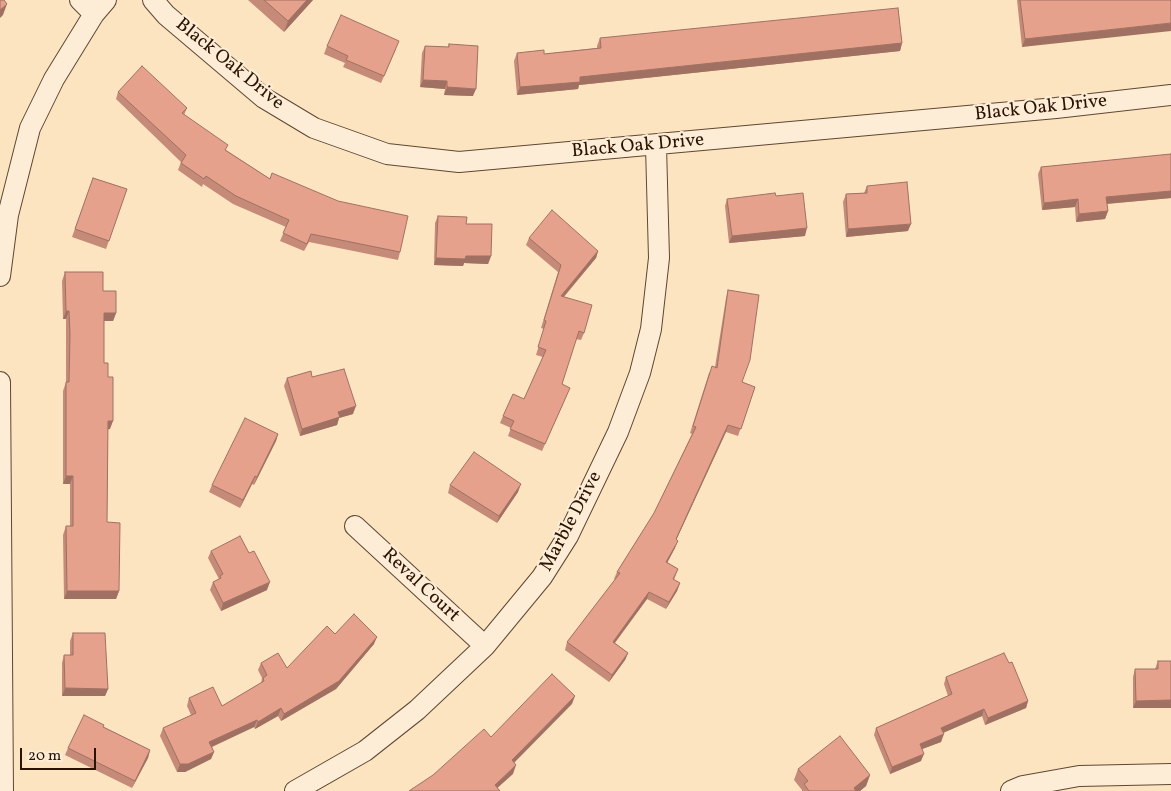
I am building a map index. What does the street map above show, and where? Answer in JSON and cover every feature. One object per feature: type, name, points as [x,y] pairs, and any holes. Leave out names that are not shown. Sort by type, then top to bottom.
[{"type":"street","name":"Black Oak Drive","points":[[153,0],[166,15],[264,98],[314,128],[387,154],[459,162],[656,146],[1046,109],[1171,94]]},
{"type":"street","points":[[0,276],[8,215],[30,128],[94,5]]},
{"type":"street","name":"Marble Drive","points":[[295,791],[365,750],[417,710],[485,646],[542,577],[568,536],[618,432],[640,373],[651,329],[659,258],[656,146]]},
{"type":"street","points":[[0,382],[3,791]]},
{"type":"street","name":"Reval Court","points":[[355,526],[485,646]]},
{"type":"street","points":[[1011,791],[1023,786],[1079,784],[1171,774]]},
{"type":"building","points":[[0,0],[4,0],[7,4],[0,10]]},
{"type":"building","points":[[264,0],[307,0],[288,21]]},
{"type":"building","points":[[1020,0],[1171,0],[1171,23],[1025,39]]},
{"type":"building","points":[[898,8],[902,43],[580,77],[580,82],[520,87],[517,53],[544,50],[544,54],[601,48],[600,38]]},
{"type":"building","points":[[341,15],[399,41],[384,76],[346,60],[348,56],[327,46]]},
{"type":"building","points":[[449,44],[478,46],[476,89],[447,87],[447,81],[423,80],[425,46],[449,47]]},
{"type":"building","points":[[142,66],[187,108],[182,113],[228,145],[225,150],[270,179],[272,173],[338,201],[408,216],[400,252],[311,234],[307,244],[283,233],[289,220],[236,196],[206,176],[204,179],[181,163],[186,155],[118,92]]},
{"type":"building","points":[[1171,154],[1171,191],[1106,197],[1108,211],[1079,214],[1078,199],[1044,203],[1041,167]]},
{"type":"building","points":[[93,178],[127,189],[109,241],[75,229]]},
{"type":"building","points":[[907,182],[911,224],[848,229],[846,194],[867,193],[867,186]]},
{"type":"building","points":[[775,193],[776,196],[803,193],[807,228],[732,236],[727,199]]},
{"type":"building","points":[[552,210],[598,251],[561,296],[592,305],[584,333],[579,331],[562,384],[570,388],[545,444],[510,429],[514,421],[503,416],[513,394],[524,399],[546,350],[538,347],[546,321],[544,320],[561,265],[529,238]]},
{"type":"building","points":[[438,216],[467,217],[466,224],[492,224],[491,256],[466,256],[465,259],[436,258]]},
{"type":"building","points":[[65,272],[103,272],[103,291],[116,291],[116,313],[104,313],[104,363],[108,363],[108,377],[113,377],[113,421],[108,421],[107,522],[120,523],[119,591],[67,591],[66,526],[73,526],[73,476],[66,476],[66,382],[69,382],[70,334],[69,311],[66,311]]},
{"type":"building","points":[[728,290],[759,295],[750,360],[742,382],[755,387],[741,429],[728,425],[676,539],[678,541],[666,562],[678,569],[673,579],[680,583],[669,602],[649,592],[613,642],[628,653],[612,675],[567,642],[620,573],[617,572],[654,513],[696,427],[693,426],[712,366],[717,368]]},
{"type":"building","points":[[344,369],[356,406],[338,412],[340,417],[302,429],[287,378],[311,371],[312,377]]},
{"type":"building","points":[[245,418],[278,434],[257,477],[255,476],[243,500],[212,485]]},
{"type":"building","points":[[474,452],[521,484],[499,516],[450,485]]},
{"type":"building","points":[[240,536],[249,553],[254,551],[270,582],[223,603],[213,582],[221,578],[220,576],[223,574],[211,551]]},
{"type":"building","points":[[354,614],[377,637],[339,681],[284,714],[281,708],[258,722],[257,720],[209,742],[214,752],[188,764],[180,764],[163,728],[196,713],[189,698],[213,687],[222,706],[264,681],[263,678],[267,675],[261,663],[278,653],[287,668],[327,626],[335,634]]},
{"type":"building","points":[[73,633],[105,633],[108,689],[65,688],[64,655],[73,655]]},
{"type":"building","points":[[1004,653],[1009,663],[1012,662],[1028,701],[988,718],[984,709],[941,728],[944,734],[920,744],[924,754],[892,767],[876,728],[952,694],[946,677]]},
{"type":"building","points":[[1158,661],[1171,661],[1171,700],[1136,701],[1135,669],[1158,669]]},
{"type":"building","points":[[552,674],[575,696],[512,760],[516,765],[495,785],[500,791],[409,791],[433,775],[484,729],[491,737]]},
{"type":"building","points":[[84,715],[104,725],[103,727],[150,750],[135,781],[68,748]]},
{"type":"building","points":[[840,736],[870,775],[854,788],[856,791],[809,791],[804,784],[808,781],[798,769]]}]
